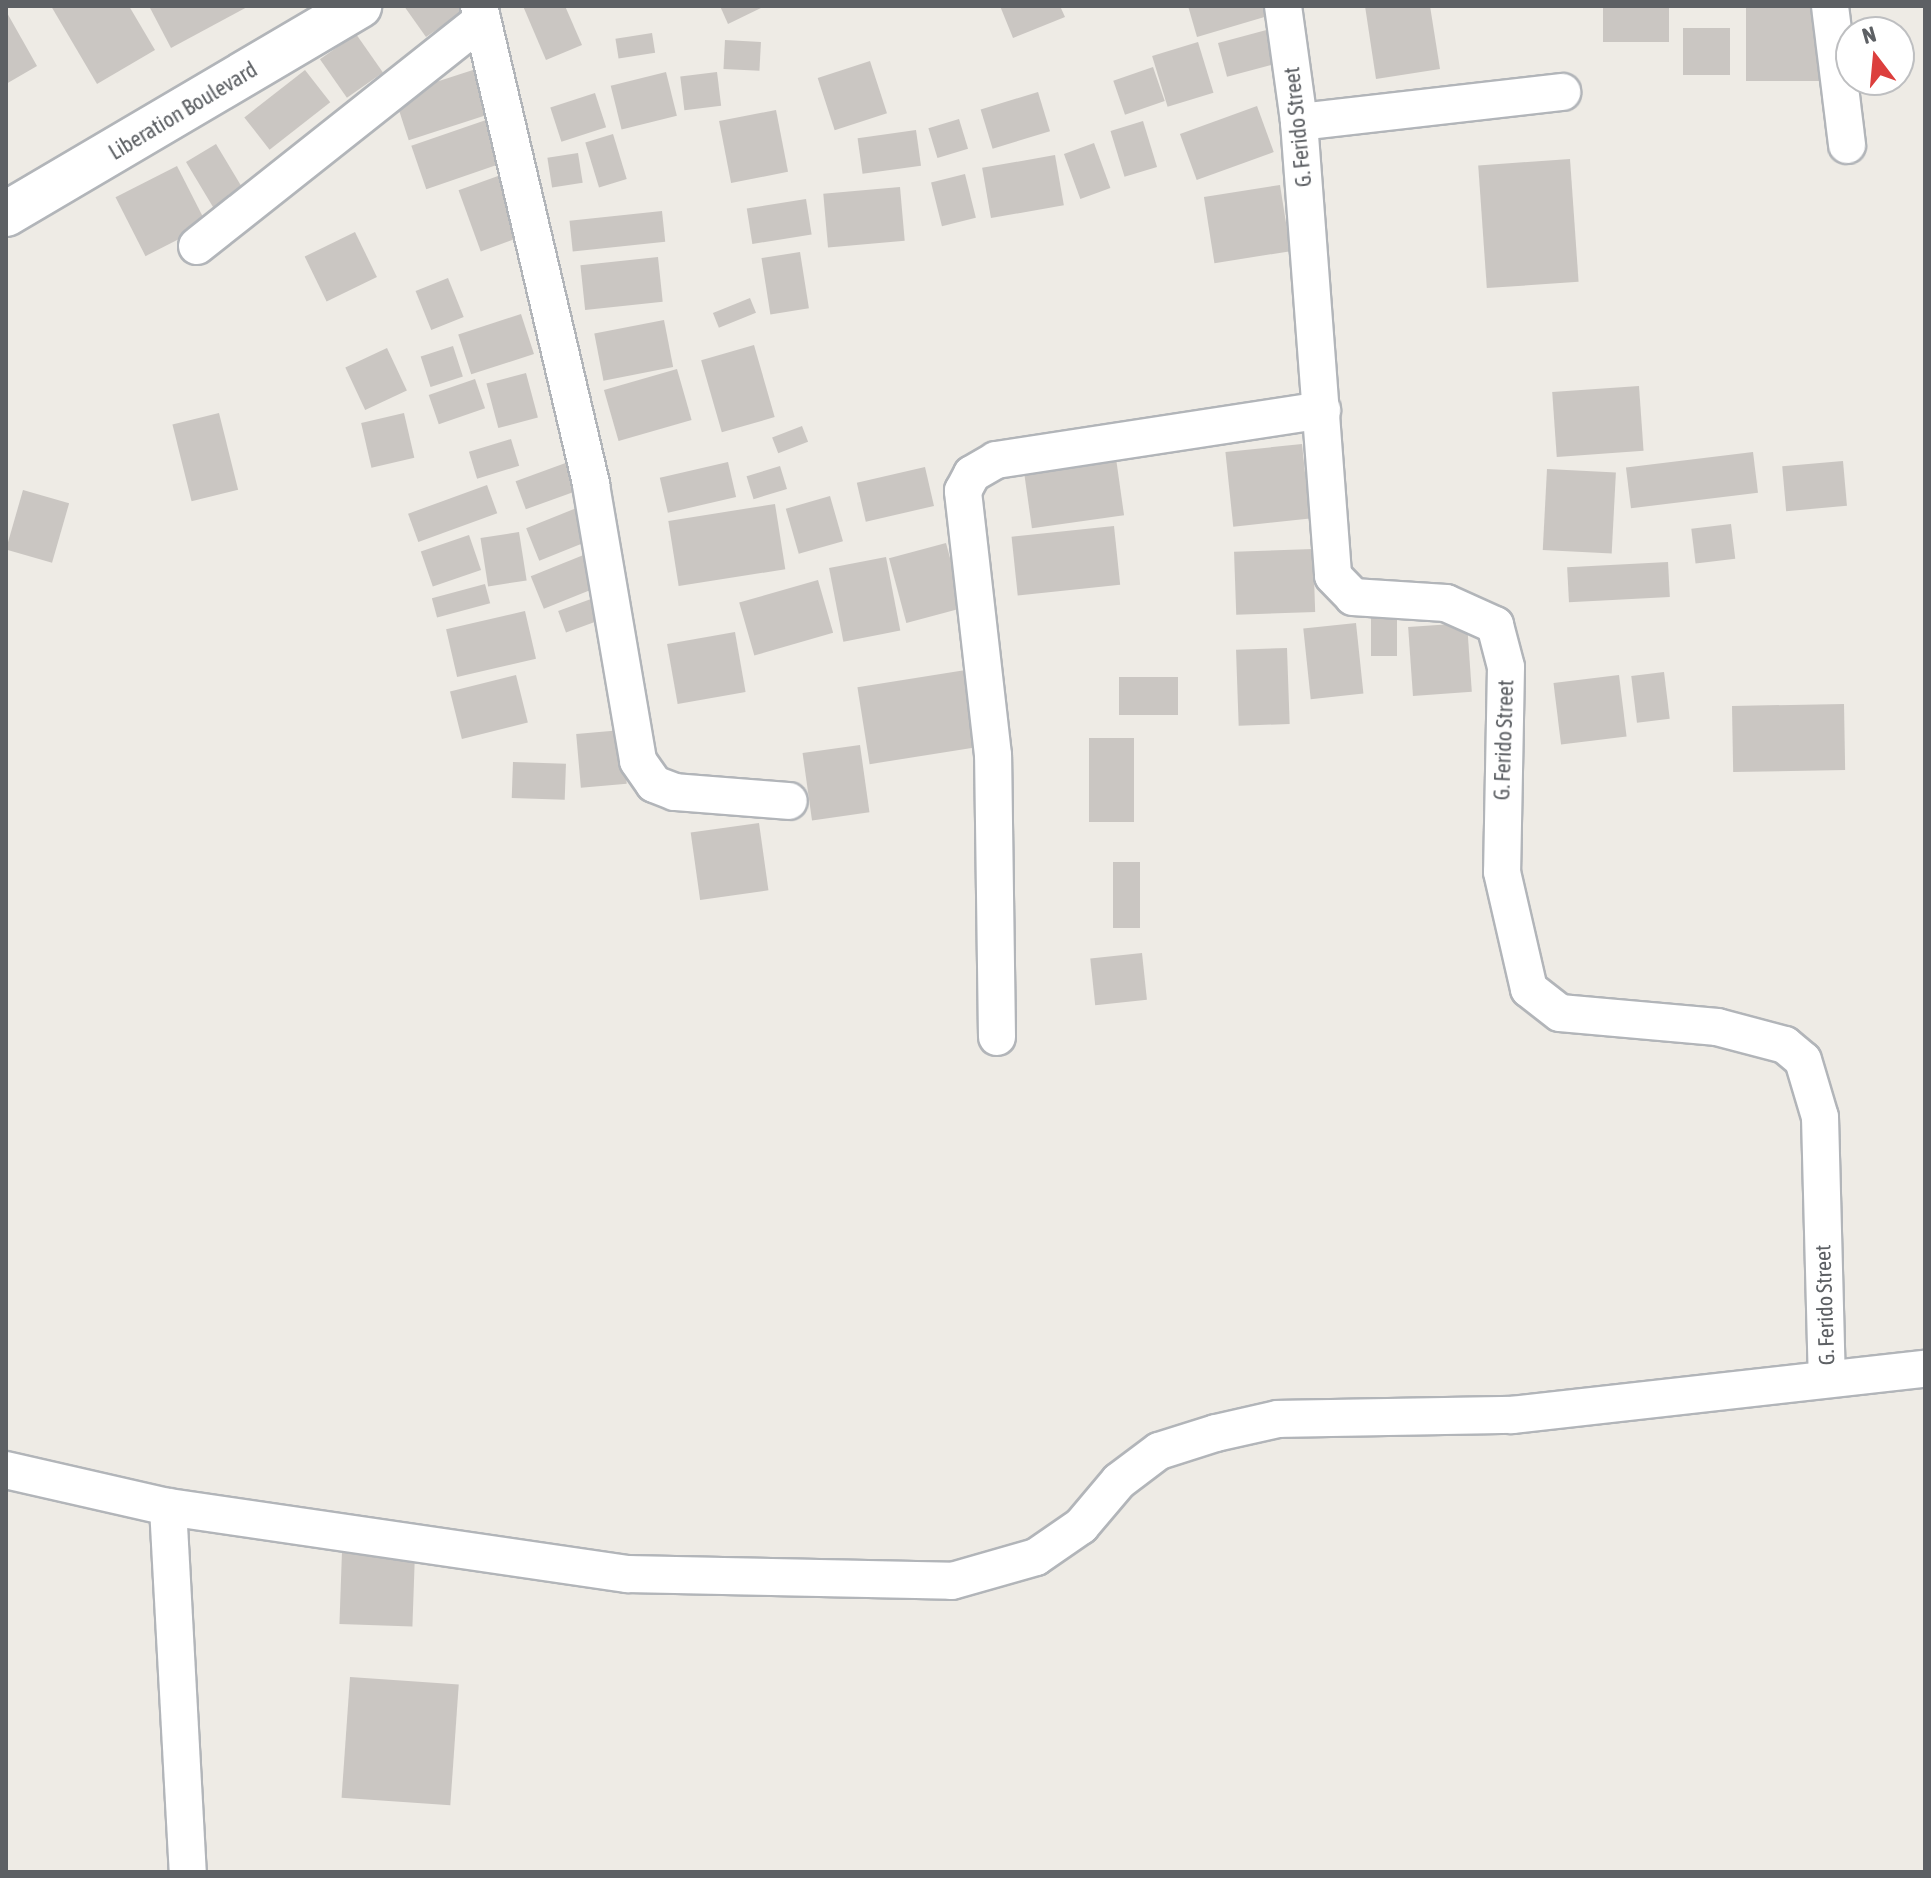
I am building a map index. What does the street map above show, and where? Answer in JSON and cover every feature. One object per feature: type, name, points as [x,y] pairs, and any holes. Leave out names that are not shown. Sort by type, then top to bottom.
[{"type":"street","name":"Liberation Boulevard","points":[[6,214],[359,6]]},
{"type":"street","name":"G. Ferido Street","points":[[1283,6],[1299,122],[1322,410],[1324,528],[1333,576],[1353,597],[1473,610],[1495,625],[1502,644],[1502,872],[1529,989],[1560,1013],[1717,1027],[1785,1045],[1803,1060],[1820,1117],[1827,1379]]},
{"type":"street","points":[[1830,6],[1847,145]]},
{"type":"street","points":[[197,246],[481,13],[591,485],[638,761],[654,784],[675,792],[789,801]]},
{"type":"street","points":[[1299,122],[1562,92]]},
{"type":"street","points":[[997,1037],[993,755],[963,491],[972,474],[996,460],[1322,410]]},
{"type":"street","points":[[6,1470],[168,1507],[627,1574],[952,1581],[1036,1557],[1081,1526],[1119,1481],[1159,1451],[1216,1433],[1278,1419],[1512,1415],[1925,1369]]},
{"type":"street","points":[[168,1507],[188,1872]]},
{"type":"building","points":[[51,6],[129,6],[155,50],[97,84]]},
{"type":"building","points":[[149,6],[249,6],[171,48]]},
{"type":"building","points":[[404,6],[465,6],[467,9],[426,37]]},
{"type":"building","points":[[523,6],[565,6],[582,45],[546,60]]},
{"type":"building","points":[[720,6],[765,6],[728,24]]},
{"type":"building","points":[[1000,6],[1060,6],[1065,17],[1013,38]]},
{"type":"building","points":[[1188,6],[1276,6],[1278,13],[1197,37]]},
{"type":"building","points":[[1365,6],[1430,6],[1440,69],[1376,79]]},
{"type":"building","points":[[1603,6],[1669,6],[1669,42],[1603,42]]},
{"type":"building","points":[[1746,6],[1821,6],[1821,81],[1746,81]]},
{"type":"building","points":[[6,11],[37,66],[6,84]]},
{"type":"building","points":[[1274,28],[1283,62],[1227,77],[1218,43]]},
{"type":"building","points":[[1683,28],[1730,28],[1730,75],[1683,75]]},
{"type":"building","points":[[652,33],[655,53],[619,59],[615,39]]},
{"type":"building","points":[[356,34],[383,73],[347,98],[320,59]]},
{"type":"building","points":[[725,40],[761,42],[759,71],[723,69]]},
{"type":"building","points":[[1198,42],[1213,93],[1168,107],[1152,56]]},
{"type":"building","points":[[870,61],[887,113],[835,130],[818,78]]},
{"type":"building","points":[[1153,67],[1165,101],[1125,115],[1113,81]]},
{"type":"building","points":[[476,69],[491,114],[409,140],[394,96]]},
{"type":"building","points":[[305,70],[330,102],[270,150],[244,117]]},
{"type":"building","points":[[666,72],[677,116],[622,129],[611,86]]},
{"type":"building","points":[[717,72],[721,106],[684,110],[680,77]]},
{"type":"building","points":[[1038,92],[1050,131],[993,149],[981,110]]},
{"type":"building","points":[[595,93],[606,127],[561,142],[550,108]]},
{"type":"building","points":[[1257,106],[1274,152],[1197,180],[1180,134]]},
{"type":"building","points":[[776,110],[788,172],[731,183],[719,121]]},
{"type":"building","points":[[959,119],[968,149],[937,158],[928,128]]},
{"type":"building","points":[[486,120],[501,163],[426,189],[411,146]]},
{"type":"building","points":[[1143,121],[1157,167],[1125,177],[1110,131]]},
{"type":"building","points":[[916,130],[921,166],[863,174],[858,138]]},
{"type":"building","points":[[613,134],[627,179],[599,187],[585,142]]},
{"type":"building","points":[[1094,143],[1110,188],[1080,199],[1064,154]]},
{"type":"building","points":[[216,144],[248,198],[218,216],[186,162]]},
{"type":"building","points":[[578,153],[583,183],[552,187],[547,158]]},
{"type":"building","points":[[1055,155],[1064,205],[991,218],[982,168]]},
{"type":"building","points":[[1570,159],[1579,282],[1487,288],[1478,165]]},
{"type":"building","points":[[177,166],[207,225],[145,256],[116,197]]},
{"type":"building","points":[[965,174],[976,218],[942,226],[931,182]]},
{"type":"building","points":[[498,176],[520,237],[481,251],[459,190]]},
{"type":"building","points":[[1280,185],[1290,251],[1214,263],[1204,197]]},
{"type":"building","points":[[900,187],[905,241],[828,248],[823,194]]},
{"type":"building","points":[[806,199],[812,235],[752,244],[747,208]]},
{"type":"building","points":[[662,211],[665,242],[573,252],[570,221]]},
{"type":"building","points":[[355,232],[377,277],[327,301],[305,257]]},
{"type":"building","points":[[800,252],[809,308],[770,314],[761,258]]},
{"type":"building","points":[[658,257],[663,302],[585,310],[580,265]]},
{"type":"building","points":[[448,278],[464,317],[431,330],[416,291]]},
{"type":"building","points":[[750,298],[756,313],[719,328],[713,313]]},
{"type":"building","points":[[521,314],[534,354],[471,374],[458,334]]},
{"type":"building","points":[[664,320],[673,367],[603,381],[594,334]]},
{"type":"building","points":[[754,345],[775,417],[722,432],[701,360]]},
{"type":"building","points":[[453,346],[463,376],[431,387],[421,357]]},
{"type":"building","points":[[387,348],[407,391],[365,410],[345,367]]},
{"type":"building","points":[[677,369],[692,420],[619,441],[604,390]]},
{"type":"building","points":[[526,373],[538,417],[498,428],[486,384]]},
{"type":"building","points":[[475,379],[485,408],[439,424],[429,395]]},
{"type":"building","points":[[1639,386],[1644,451],[1557,457],[1552,392]]},
{"type":"building","points":[[219,413],[238,490],[192,501],[172,425]]},
{"type":"building","points":[[404,413],[414,458],[371,468],[361,423]]},
{"type":"building","points":[[802,426],[808,442],[778,453],[772,437]]},
{"type":"building","points":[[511,439],[519,466],[477,479],[469,452]]},
{"type":"building","points":[[1302,444],[1310,519],[1233,527],[1225,452]]},
{"type":"building","points":[[1115,451],[1124,515],[1032,528],[1023,464]]},
{"type":"building","points":[[1753,452],[1758,493],[1631,508],[1626,468]]},
{"type":"building","points":[[571,461],[581,489],[526,509],[516,481]]},
{"type":"building","points":[[1843,461],[1847,506],[1786,511],[1782,466]]},
{"type":"building","points":[[728,462],[736,497],[668,513],[660,478]]},
{"type":"building","points":[[780,466],[787,489],[754,499],[747,476]]},
{"type":"building","points":[[925,467],[934,506],[866,522],[857,483]]},
{"type":"building","points":[[1547,469],[1616,473],[1612,554],[1543,550]]},
{"type":"building","points":[[487,485],[497,513],[418,542],[408,514]]},
{"type":"building","points":[[23,490],[69,503],[52,563],[6,550]]},
{"type":"building","points":[[830,496],[843,541],[799,554],[786,509]]},
{"type":"building","points":[[775,504],[785,569],[679,586],[668,521]]},
{"type":"building","points":[[579,507],[592,539],[539,561],[526,528]]},
{"type":"building","points":[[1731,524],[1735,559],[1696,564],[1691,529]]},
{"type":"building","points":[[1114,526],[1120,585],[1018,595],[1012,537]]},
{"type":"building","points":[[519,532],[527,580],[488,586],[480,538]]},
{"type":"building","points":[[469,535],[481,570],[433,587],[421,552]]},
{"type":"building","points":[[946,543],[963,608],[906,623],[889,558]]},
{"type":"building","points":[[1313,549],[1315,612],[1236,615],[1234,552]]},
{"type":"building","points":[[591,552],[604,584],[544,609],[531,576]]},
{"type":"building","points":[[886,557],[900,631],[843,642],[829,568]]},
{"type":"building","points":[[1668,562],[1670,597],[1569,602],[1567,567]]},
{"type":"building","points":[[818,580],[833,633],[754,655],[739,603]]},
{"type":"building","points":[[485,584],[490,603],[437,618],[432,598]]},
{"type":"building","points":[[591,599],[599,621],[566,633],[558,611]]},
{"type":"building","points":[[525,611],[536,659],[457,677],[446,629]]},
{"type":"building","points":[[1371,611],[1397,611],[1397,656],[1371,656]]},
{"type":"building","points":[[1356,623],[1363,694],[1311,699],[1303,629]]},
{"type":"building","points":[[1467,623],[1472,692],[1413,696],[1408,627]]},
{"type":"building","points":[[735,632],[746,692],[678,704],[667,644]]},
{"type":"building","points":[[1287,648],[1290,724],[1239,726],[1236,650]]},
{"type":"building","points":[[972,669],[984,746],[870,764],[857,687]]},
{"type":"building","points":[[1664,672],[1670,719],[1637,723],[1631,676]]},
{"type":"building","points":[[516,675],[528,723],[462,739],[450,691]]},
{"type":"building","points":[[1619,675],[1627,737],[1561,745],[1553,683]]},
{"type":"building","points":[[1119,677],[1178,677],[1178,715],[1119,715]]},
{"type":"building","points":[[1844,704],[1845,770],[1733,772],[1732,706]]},
{"type":"building","points":[[622,730],[627,784],[581,788],[576,734]]},
{"type":"building","points":[[1089,738],[1134,738],[1134,822],[1089,822]]},
{"type":"building","points":[[860,745],[869,812],[812,820],[803,753]]},
{"type":"building","points":[[513,762],[566,764],[565,800],[512,798]]},
{"type":"building","points":[[759,823],[768,890],[700,900],[691,833]]},
{"type":"building","points":[[1113,862],[1140,862],[1140,928],[1113,928]]},
{"type":"building","points":[[1142,953],[1147,1000],[1095,1005],[1090,958]]},
{"type":"building","points":[[342,1551],[415,1554],[412,1627],[339,1624]]},
{"type":"building","points":[[350,1677],[459,1685],[450,1805],[342,1798]]}]
